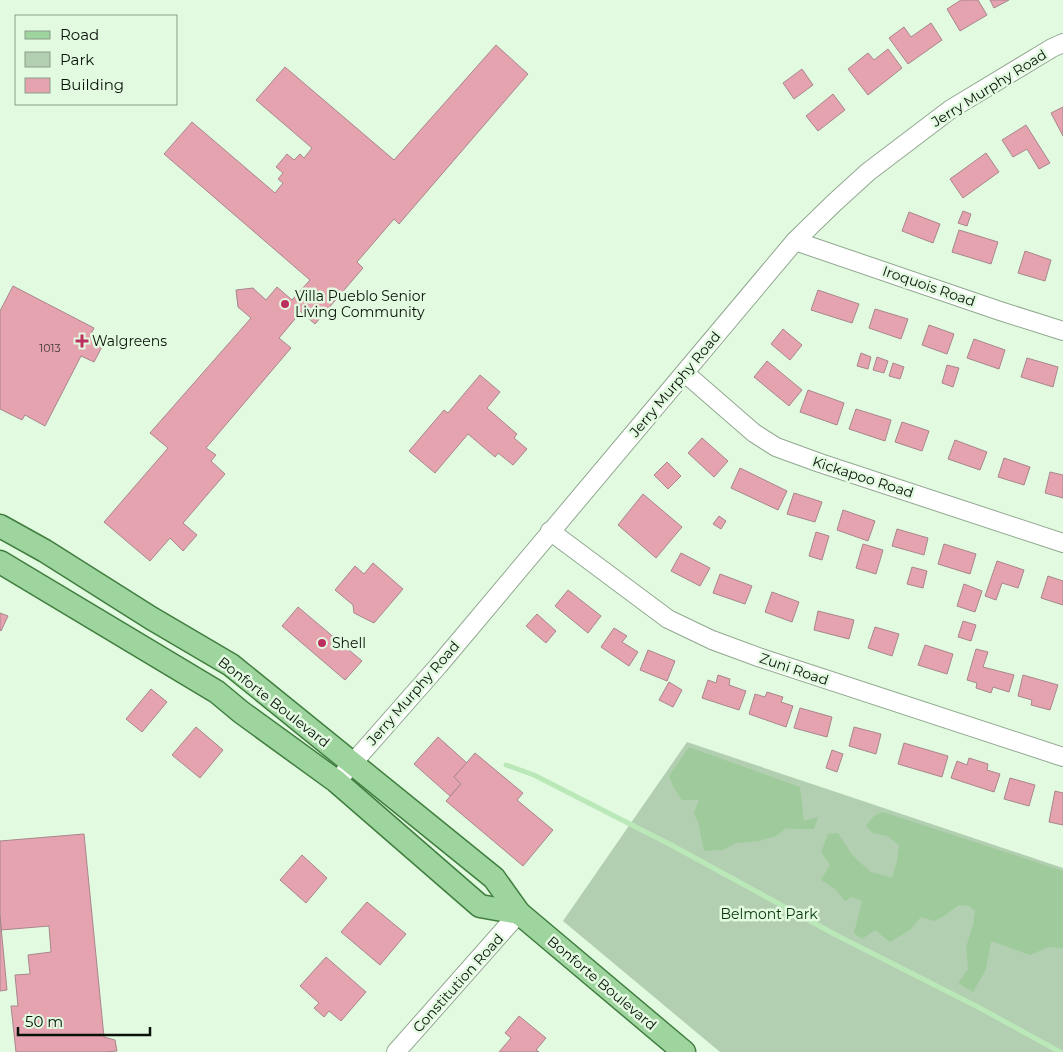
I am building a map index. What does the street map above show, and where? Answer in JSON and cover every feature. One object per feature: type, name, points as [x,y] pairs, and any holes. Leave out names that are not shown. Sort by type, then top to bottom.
[{"type":"main road","name":"Bonforte Boulevard","points":[[0,526],[45,551],[151,618],[231,665],[494,878],[520,913],[684,1052]]},
{"type":"main road","name":"Bonforte Boulevard","points":[[0,562],[217,692],[241,712],[336,781],[480,906],[520,913]]},
{"type":"street","name":"Jerry Murphy Road","points":[[336,781],[438,665],[796,241],[868,172],[951,109],[1063,43]]},
{"type":"street","name":"Iroquois Road","points":[[796,241],[991,308],[1063,330]]},
{"type":"street","name":"Kickapoo Road","points":[[684,373],[754,433],[776,447],[1063,543]]},
{"type":"street","name":"Zuni Road","points":[[550,531],[668,619],[712,640],[770,661],[1063,757]]},
{"type":"street","name":"Constitution Road","points":[[396,1052],[520,913]]},
{"type":"green space","name":"Belmont Park","points":[[687,742],[1063,868],[1063,1052],[720,1052],[563,921]]},
{"type":"green space","points":[[689,747],[800,787],[804,821],[818,817],[814,829],[786,828],[776,836],[759,841],[736,843],[723,850],[704,851],[698,822],[694,813],[699,800],[682,800],[669,776]]},
{"type":"green space","points":[[883,812],[1063,871],[1063,948],[1049,947],[1030,955],[991,941],[986,969],[973,992],[958,983],[968,969],[966,947],[975,911],[969,906],[959,905],[934,921],[921,917],[910,930],[890,942],[875,930],[862,939],[854,933],[862,901],[852,897],[845,901],[835,889],[821,880],[830,865],[821,852],[828,834],[838,833],[853,856],[871,872],[892,878],[899,845],[887,836],[873,833],[866,826],[874,816]]},
{"type":"building","points":[[961,0],[978,0],[987,15],[960,31],[947,9]]},
{"type":"building","points":[[990,0],[1009,0],[994,8]]},
{"type":"building","points":[[931,23],[942,40],[908,64],[889,38],[904,27],[911,37]]},
{"type":"building","name":"Villa Pueblo Senior Living Community","points":[[496,45],[528,74],[399,224],[394,219],[357,262],[363,268],[315,324],[300,311],[294,318],[279,338],[291,348],[206,448],[216,455],[211,461],[225,474],[183,523],[197,535],[183,551],[170,538],[150,561],[104,522],[168,448],[150,433],[251,318],[238,307],[236,290],[253,288],[266,300],[277,287],[292,300],[310,280],[164,154],[192,122],[275,193],[283,183],[278,179],[283,173],[276,167],[287,154],[294,160],[300,154],[304,158],[312,148],[256,100],[285,67],[394,160]]},
{"type":"building","points":[[888,49],[902,68],[868,95],[848,69],[868,53],[874,60]]},
{"type":"building","points":[[802,69],[813,85],[794,99],[783,83]]},
{"type":"building","points":[[833,94],[845,110],[818,131],[806,116]]},
{"type":"building","points":[[1063,107],[1063,136],[1051,113]]},
{"type":"building","points":[[1026,125],[1050,163],[1039,169],[1027,149],[1013,157],[1002,140]]},
{"type":"building","points":[[986,153],[999,172],[963,198],[950,179]]},
{"type":"building","points":[[963,211],[971,214],[967,226],[958,223]]},
{"type":"building","points":[[909,212],[940,224],[933,243],[902,231]]},
{"type":"building","points":[[959,230],[998,242],[991,264],[952,252]]},
{"type":"building","points":[[1025,251],[1051,260],[1045,281],[1018,273]]},
{"type":"building","name":"Walgreens","points":[[13,286],[94,328],[91,334],[105,341],[94,362],[81,356],[45,426],[25,415],[22,420],[0,409],[0,311]]},
{"type":"building","points":[[818,290],[859,304],[852,323],[811,310]]},
{"type":"building","points":[[875,309],[908,319],[901,339],[869,328]]},
{"type":"building","points":[[929,325],[954,334],[947,354],[922,345]]},
{"type":"building","points":[[783,329],[802,345],[790,360],[771,344]]},
{"type":"building","points":[[974,339],[1005,350],[999,369],[967,358]]},
{"type":"building","points":[[861,353],[871,357],[868,369],[857,366]]},
{"type":"building","points":[[877,357],[888,361],[884,373],[873,370]]},
{"type":"building","points":[[1027,358],[1058,367],[1053,387],[1021,377]]},
{"type":"building","points":[[767,361],[802,390],[789,406],[754,377]]},
{"type":"building","points":[[893,363],[904,367],[900,379],[889,376]]},
{"type":"building","points":[[947,365],[959,368],[953,387],[942,383]]},
{"type":"building","points":[[480,375],[500,392],[487,408],[517,434],[514,438],[527,449],[513,465],[498,453],[495,457],[468,434],[435,473],[409,451],[444,410],[448,413]]},
{"type":"building","points":[[808,390],[844,403],[837,425],[800,412]]},
{"type":"building","points":[[856,409],[891,420],[885,441],[849,429]]},
{"type":"building","points":[[902,422],[929,431],[922,451],[895,442]]},
{"type":"building","points":[[702,438],[728,461],[714,477],[688,453]]},
{"type":"building","points":[[955,440],[987,452],[980,470],[948,459]]},
{"type":"building","points":[[1004,458],[1030,467],[1024,485],[998,477]]},
{"type":"building","points":[[667,462],[681,476],[668,489],[654,475]]},
{"type":"building","points":[[740,468],[787,491],[778,510],[731,488]]},
{"type":"building","points":[[1050,472],[1063,475],[1063,498],[1045,493]]},
{"type":"building","points":[[794,493],[822,502],[815,522],[787,514]]},
{"type":"building","points":[[643,494],[682,527],[656,558],[618,525]]},
{"type":"building","points":[[843,510],[875,521],[868,541],[837,530]]},
{"type":"building","points":[[719,516],[726,521],[721,529],[713,524]]},
{"type":"building","points":[[897,529],[928,538],[924,555],[892,546]]},
{"type":"building","points":[[816,532],[829,536],[822,560],[809,556]]},
{"type":"building","points":[[863,544],[883,550],[876,574],[856,568]]},
{"type":"building","points":[[944,544],[976,554],[970,574],[938,564]]},
{"type":"building","points":[[681,553],[710,568],[700,586],[671,571]]},
{"type":"building","points":[[997,561],[1024,570],[1018,588],[1002,583],[996,600],[985,596]]},
{"type":"building","points":[[373,563],[403,589],[374,623],[354,613],[353,605],[335,590],[355,566],[364,574]]},
{"type":"building","points":[[912,567],[927,571],[923,588],[907,584]]},
{"type":"building","points":[[720,574],[752,586],[745,604],[713,593]]},
{"type":"building","points":[[1048,576],[1063,581],[1063,605],[1041,598]]},
{"type":"building","points":[[964,584],[982,591],[975,612],[957,606]]},
{"type":"building","points":[[568,590],[601,616],[588,633],[555,606]]},
{"type":"building","points":[[772,592],[799,602],[792,622],[765,612]]},
{"type":"building","name":"Shell","points":[[298,607],[362,661],[345,680],[282,626]]},
{"type":"building","points":[[818,611],[854,620],[849,639],[814,630]]},
{"type":"building","points":[[0,613],[8,616],[1,631],[0,630]]},
{"type":"building","points":[[537,614],[556,631],[546,643],[526,626]]},
{"type":"building","points":[[963,621],[976,625],[971,641],[958,637]]},
{"type":"building","points":[[875,627],[899,634],[892,656],[868,648]]},
{"type":"building","points":[[614,628],[627,636],[622,642],[638,652],[629,666],[601,647]]},
{"type":"building","points":[[925,645],[953,654],[947,674],[918,665]]},
{"type":"building","points":[[976,649],[988,652],[983,667],[1014,675],[1009,692],[993,687],[991,693],[976,688],[977,683],[967,680]]},
{"type":"building","points":[[648,650],[675,661],[667,681],[640,670]]},
{"type":"building","points":[[718,675],[730,679],[729,685],[746,691],[739,710],[702,698],[708,680],[716,683]]},
{"type":"building","points":[[1023,675],[1058,685],[1050,710],[1031,705],[1032,700],[1018,696]]},
{"type":"building","points":[[669,682],[682,690],[673,707],[659,700]]},
{"type":"building","points":[[151,689],[167,702],[142,732],[126,719]]},
{"type":"building","points":[[767,692],[783,697],[781,702],[793,706],[786,727],[749,714],[755,694],[765,697]]},
{"type":"building","points":[[800,708],[832,717],[827,737],[794,728]]},
{"type":"building","points":[[196,727],[223,750],[200,778],[172,755]]},
{"type":"building","points":[[854,727],[881,734],[876,754],[849,746]]},
{"type":"building","points":[[438,737],[467,763],[454,777],[461,784],[450,796],[414,764]]},
{"type":"building","points":[[904,743],[948,756],[942,777],[898,764]]},
{"type":"building","points":[[832,750],[843,754],[837,772],[826,768]]},
{"type":"building","points":[[475,753],[523,793],[517,800],[553,830],[523,866],[446,801],[461,784],[454,777]]},
{"type":"building","points":[[969,758],[988,764],[987,770],[1000,774],[994,792],[951,778],[957,761],[967,765]]},
{"type":"building","points":[[1010,778],[1035,785],[1029,806],[1004,799]]},
{"type":"building","points":[[1055,791],[1063,793],[1063,825],[1049,822]]},
{"type":"building","points":[[84,834],[104,1037],[115,1040],[117,1051],[16,1052],[11,1006],[18,1006],[15,975],[30,974],[28,955],[51,952],[49,926],[1,930],[0,841]]},
{"type":"building","points":[[302,855],[327,878],[306,903],[280,880]]},
{"type":"building","points":[[367,902],[406,934],[380,965],[341,932]]},
{"type":"building","points":[[0,916],[7,990],[0,991]]},
{"type":"building","points":[[326,957],[366,992],[341,1021],[329,1011],[324,1017],[314,1008],[319,1003],[300,986]]},
{"type":"building","points":[[519,1016],[546,1038],[536,1050],[539,1052],[499,1052],[511,1038],[505,1033]]},
{"type":"waterway","points":[[506,765],[534,775],[673,846],[836,935],[978,1007],[1060,1052]]},
{"type":"place","name":"Villa Pueblo Senior Living Community","points":[[285,304]]},
{"type":"place","name":"Walgreens","points":[[82,341]]},
{"type":"place","name":"Shell","points":[[322,643]]}]
